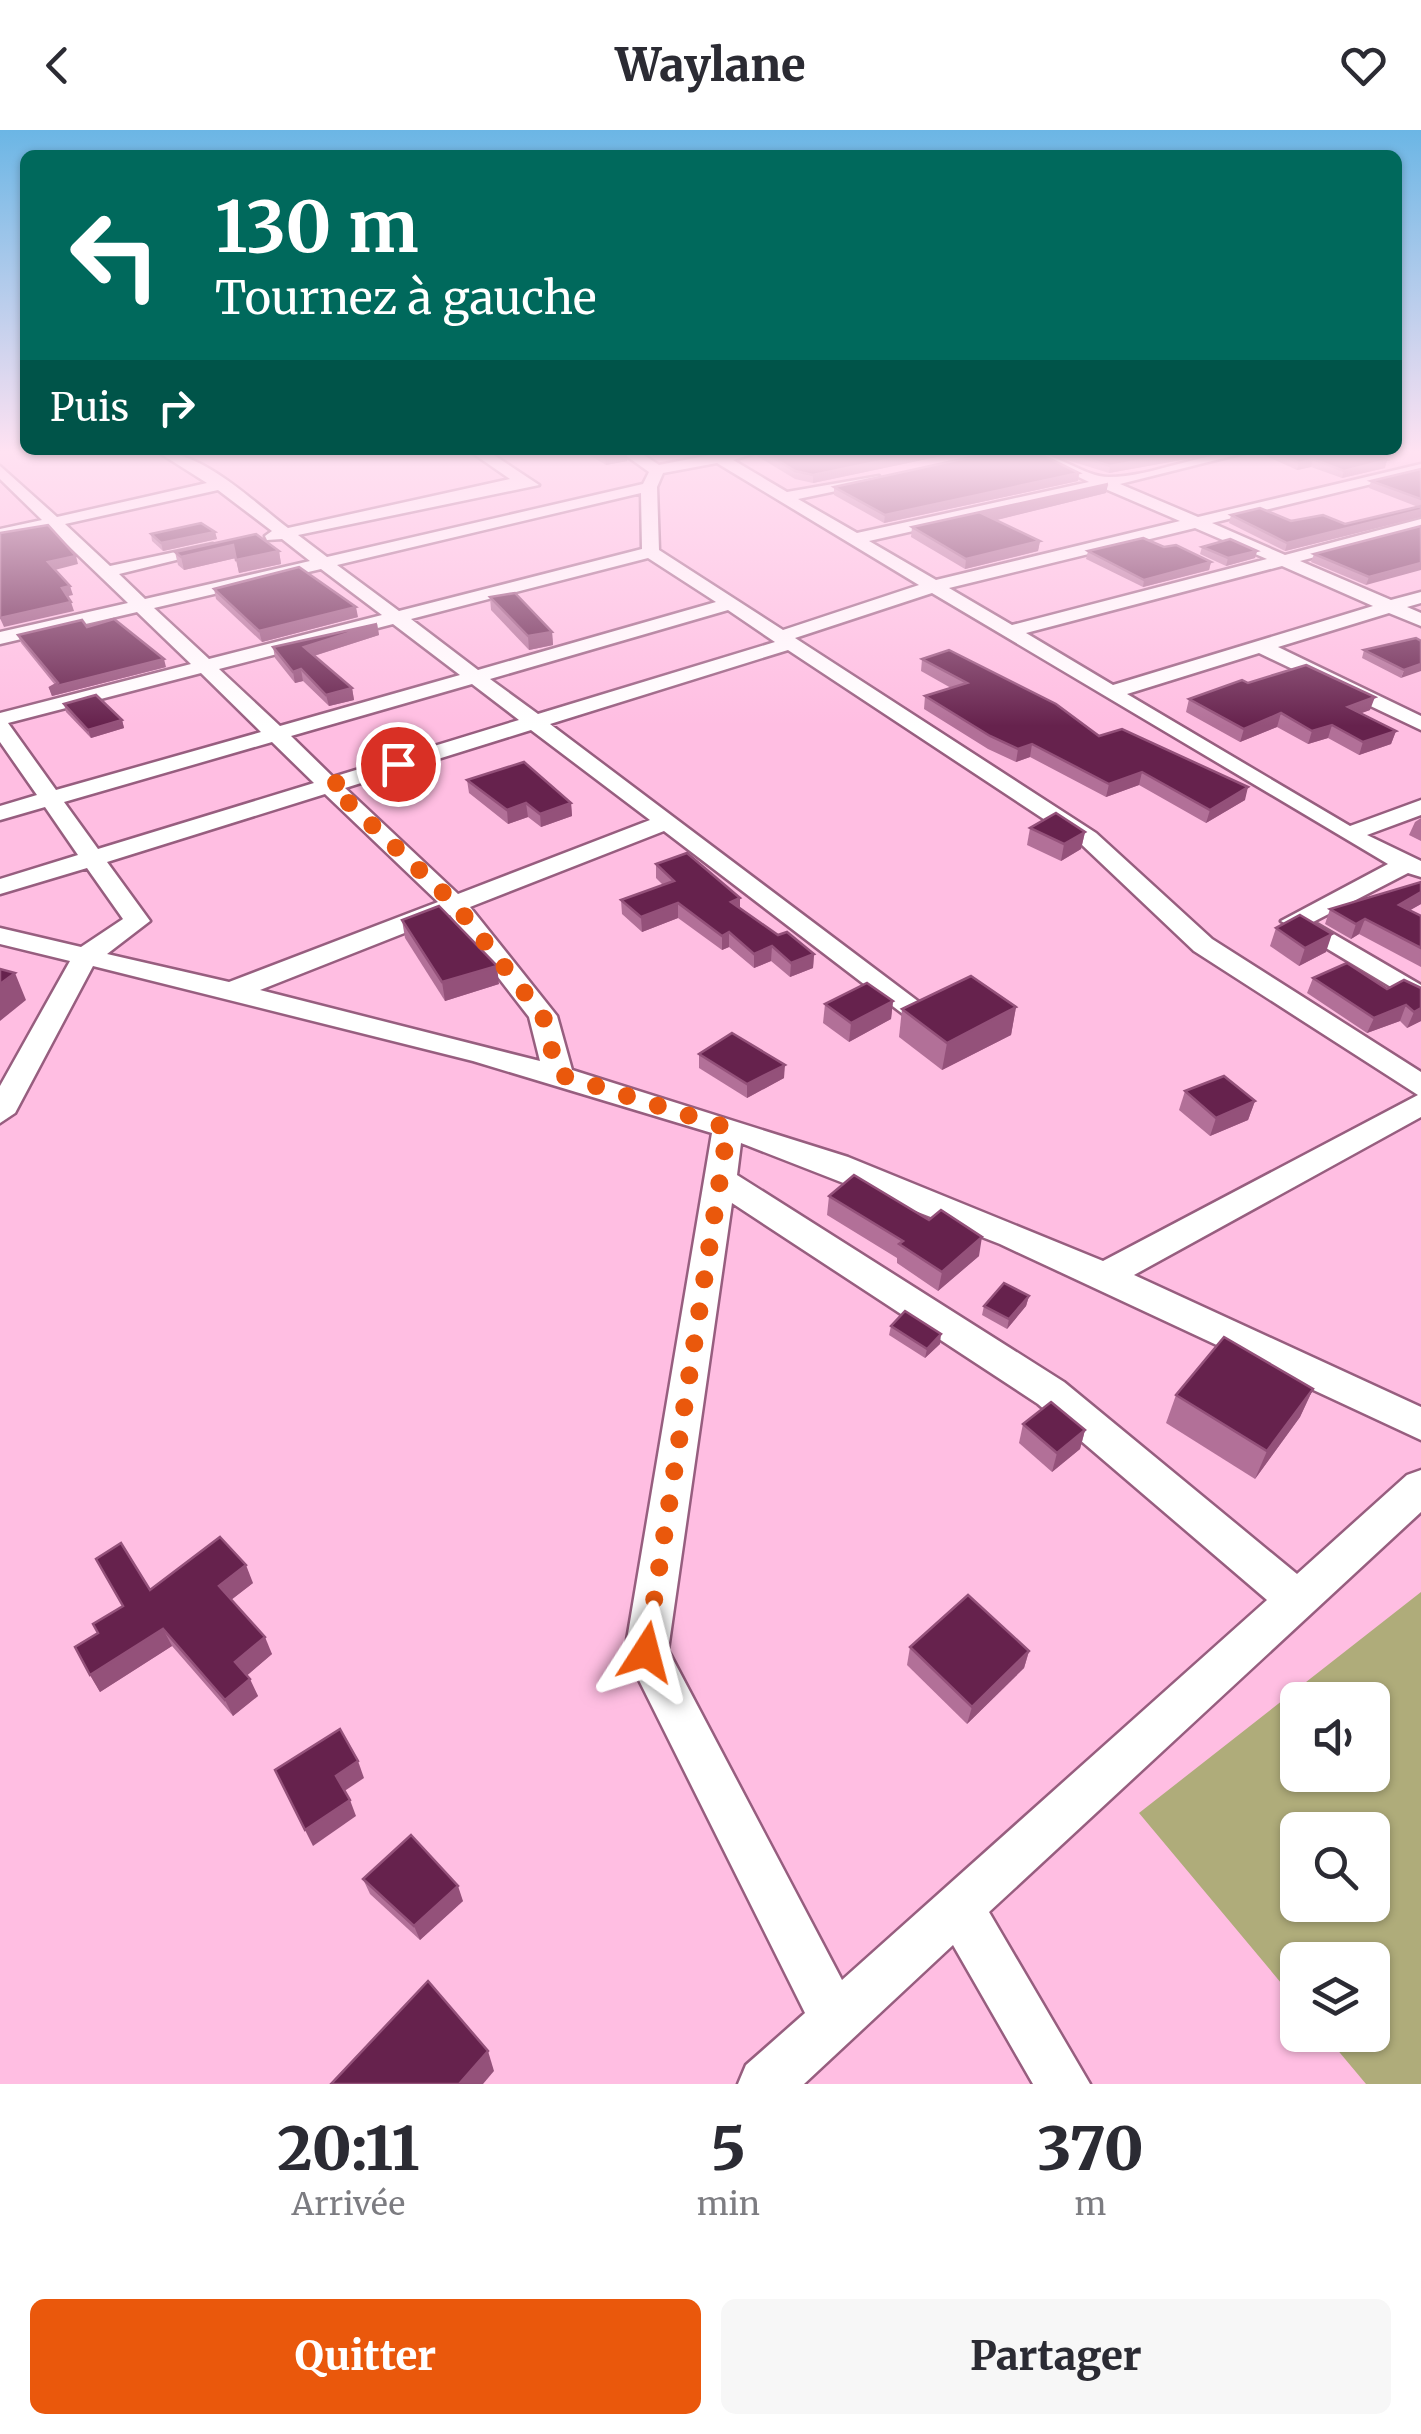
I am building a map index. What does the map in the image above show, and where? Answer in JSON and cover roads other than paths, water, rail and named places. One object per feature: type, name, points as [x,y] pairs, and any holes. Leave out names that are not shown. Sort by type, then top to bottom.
[{"type":"street","points":[[76,543],[455,904],[543,1016],[558,1074]]},
{"type":"street","points":[[106,572],[238,543]]},
{"type":"street","points":[[298,543],[912,1008]]},
{"type":"street","points":[[0,638],[408,543]]},
{"type":"street","points":[[651,543],[651,552]]},
{"type":"street","points":[[861,543],[1349,834],[1414,867]]},
{"type":"street","points":[[0,888],[534,722],[785,640],[934,586],[1109,543]]},
{"type":"street","points":[[1244,543],[1421,620]]},
{"type":"street","points":[[1009,632],[1347,543]]},
{"type":"street","points":[[0,1113],[85,957],[137,921],[0,723],[204,665],[651,552],[1088,838],[1203,945],[1421,1086]]},
{"type":"street","points":[[1110,692],[1421,597]]},
{"type":"street","points":[[0,813],[730,604]]},
{"type":"street","points":[[1261,646],[1421,724]]},
{"type":"street","points":[[1349,834],[1421,807]]},
{"type":"street","points":[[229,992],[667,822]]},
{"type":"street","points":[[1414,867],[1294,922],[1421,997]]},
{"type":"street","points":[[0,936],[558,1074],[728,1128],[952,1210],[1421,1424]]},
{"type":"street","points":[[1101,1278],[1421,1104]]},
{"type":"street","points":[[728,1128],[646,1652],[836,2019]]},
{"type":"street","points":[[720,1180],[1051,1393],[1297,1600]]},
{"type":"street","points":[[765,2084],[1421,1488]]},
{"type":"street","points":[[959,1908],[1063,2084]]}]
